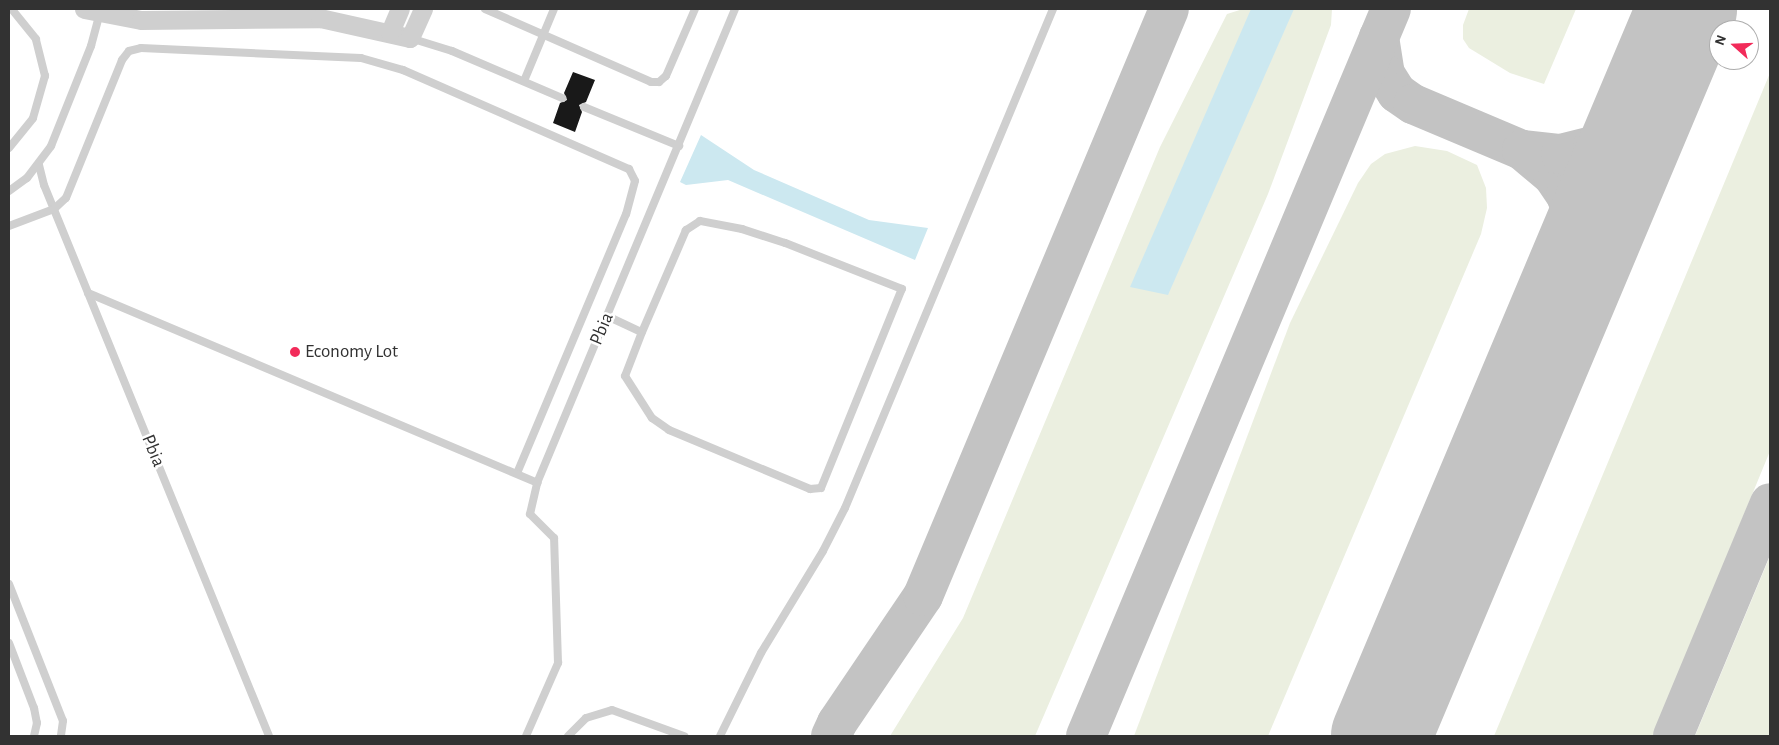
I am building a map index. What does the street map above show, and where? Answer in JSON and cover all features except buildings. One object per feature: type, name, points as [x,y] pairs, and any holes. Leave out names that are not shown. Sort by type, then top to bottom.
[{"type":"street","points":[[390,32],[400,9]]},
{"type":"street","points":[[92,11],[156,20],[320,18],[390,32],[410,38],[423,9]]},
{"type":"lane","points":[[9,148],[33,118],[45,76],[40,49],[13,9]]},
{"type":"lane","points":[[485,9],[651,82],[659,82],[670,68],[695,9]]},
{"type":"lane","points":[[524,81],[554,9]]},
{"type":"lane","name":"Pbia","points":[[526,736],[558,663],[554,538],[530,514],[537,483],[735,9]]},
{"type":"lane","points":[[720,736],[761,653],[824,551],[845,508],[1052,9]]},
{"type":"lane","points":[[9,191],[39,165],[51,146],[92,46],[92,11]]},
{"type":"lane","points":[[410,38],[524,81],[562,98]]},
{"type":"lane","points":[[9,226],[54,208],[66,198],[122,60],[129,51],[141,48],[361,58],[403,70],[629,169],[636,181],[626,214],[517,473]]},
{"type":"lane","points":[[584,107],[679,146]]},
{"type":"lane","name":"Pbia","points":[[39,165],[88,293],[269,736]]},
{"type":"lane","points":[[700,221],[742,229],[785,243],[902,288],[821,488],[810,489],[669,430],[652,418],[625,376],[642,332],[686,230],[700,221]]},
{"type":"lane","points":[[88,293],[537,483]]},
{"type":"lane","points":[[607,316],[642,332]]},
{"type":"lane","points":[[9,584],[63,721],[61,736]]},
{"type":"lane","points":[[9,643],[34,708],[34,736]]},
{"type":"lane","points":[[568,736],[586,718],[612,710],[684,736]]},
{"type":"shaded area","points":[[1243,9],[1332,9],[1331,25],[1268,194],[1035,736],[890,736],[963,618],[1160,147],[1227,14]]},
{"type":"shaded area","points":[[1469,9],[1576,9],[1544,84],[1510,73],[1469,48],[1463,39],[1463,25]]},
{"type":"shaded area","points":[[1770,73],[1770,451],[1653,736],[1494,736]]},
{"type":"shaded area","points":[[1415,146],[1447,151],[1477,165],[1486,188],[1487,208],[1481,234],[1268,736],[1134,736],[1290,323],[1358,183],[1371,164],[1385,154]]},
{"type":"shaded area","points":[[1770,556],[1770,736],[1695,736]]},
{"type":"water","points":[[1251,9],[1294,9],[1168,295],[1130,287]]},
{"type":"water","points":[[701,135],[754,170],[869,220],[928,228],[915,260],[728,180],[686,185],[680,182]]},
{"type":"taxiway","points":[[831,736],[837,723],[923,596],[1169,9]]},
{"type":"taxiway","points":[[1086,736],[1391,9]]},
{"type":"taxiway","points":[[1677,32],[1697,9]]},
{"type":"taxiway","points":[[1379,37],[1385,74],[1397,93],[1413,104],[1522,150],[1553,176],[1566,195],[1576,224],[1576,249],[1570,286]]},
{"type":"taxiway","points":[[1522,150],[1561,154],[1593,146],[1612,135],[1650,97]]},
{"type":"taxiway","points":[[1673,736],[1770,503]]},
{"type":"runway","points":[[1381,736],[1687,9]]},
{"type":"place","name":"Economy Lot","points":[[295,352]]}]
